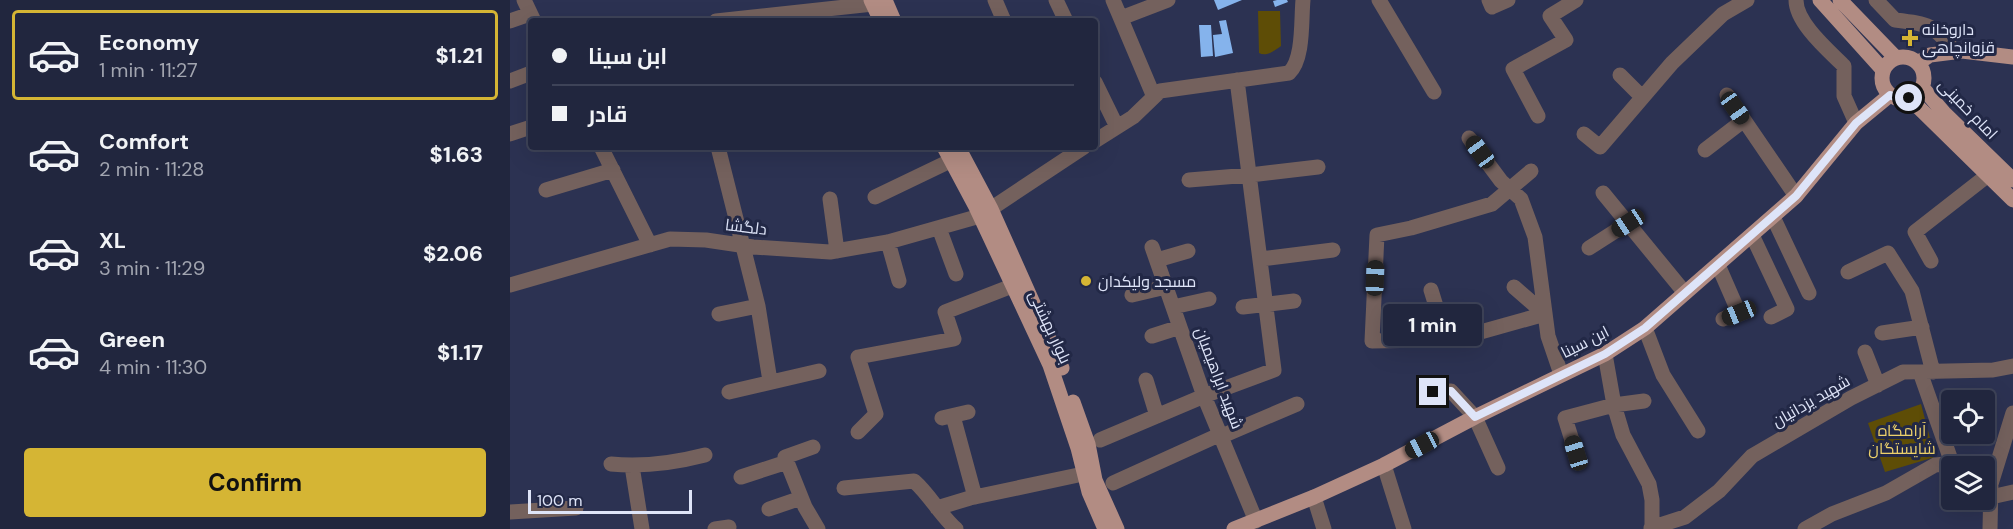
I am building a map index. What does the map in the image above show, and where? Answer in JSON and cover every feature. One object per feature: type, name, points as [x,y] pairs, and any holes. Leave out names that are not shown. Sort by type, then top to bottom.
[{"type":"main road","points":[[1820,0],[1883,69]]},
{"type":"main road","points":[[1840,0],[1896,58]]},
{"type":"main road","points":[[876,1],[880,18]]},
{"type":"main road","points":[[876,1],[891,18]]},
{"type":"main road","points":[[1918,63],[1930,55],[1955,52],[2013,57]]},
{"type":"main road","points":[[1904,57],[1918,63],[1924,74],[1922,87],[1917,94],[1909,98],[1899,99],[1890,95],[1884,88],[1883,69],[1896,58],[1904,57]]},
{"type":"main road","name":"امام خمینی","points":[[1922,87],[1945,114],[2013,180]]},
{"type":"main road","name":"ابن سینا","points":[[1234,529],[1314,497],[1384,465],[1475,417],[1605,354],[1645,328],[1796,196],[1856,123],[1890,95]]},
{"type":"main road","name":"امام خمینی","points":[[1909,98],[2013,200]]},
{"type":"main road","name":"بلوار بهشتی","points":[[959,150],[1012,286],[1051,356],[1078,448],[1083,474],[1105,529]]},
{"type":"main road","name":"بلوار بهشتی","points":[[947,154],[985,213],[1051,356],[1088,444],[1095,480],[1117,529]]},
{"type":"street","points":[[995,0],[1003,18]]},
{"type":"street","points":[[1056,0],[1065,18]]},
{"type":"street","points":[[1113,0],[1154,97]]},
{"type":"street","points":[[1121,18],[1168,0]]},
{"type":"street","points":[[1098,139],[1133,117],[1160,91],[1289,73],[1294,68],[1298,57],[1303,0]]},
{"type":"street","points":[[1379,0],[1434,92]]},
{"type":"street","points":[[1490,3],[1508,0]]},
{"type":"street","points":[[1538,116],[1514,69],[1566,40],[1550,16],[1576,0]]},
{"type":"street","points":[[1584,134],[1600,147],[1672,63],[1723,14],[1747,0]]},
{"type":"street","points":[[1796,0],[1796,9],[1818,41],[1844,66],[1844,96],[1856,123]]},
{"type":"street","points":[[1876,0],[1895,20],[1914,22],[1938,31],[1955,52]]},
{"type":"street","points":[[776,18],[794,17],[876,1]]},
{"type":"street","points":[[510,21],[529,12]]},
{"type":"street","points":[[510,81],[528,74]]},
{"type":"street","points":[[1620,75],[1642,97]]},
{"type":"street","points":[[1100,440],[1204,396],[1275,370],[1237,80]]},
{"type":"street","points":[[1098,87],[1117,127]]},
{"type":"street","points":[[1727,95],[1796,196]]},
{"type":"street","points":[[1705,150],[1744,120]]},
{"type":"street","points":[[510,134],[528,128]]},
{"type":"street","points":[[1469,138],[1501,181],[1521,199],[1535,237],[1548,336],[1561,374]]},
{"type":"street","points":[[602,150],[650,245]]},
{"type":"street","points":[[719,150],[758,306],[770,381]]},
{"type":"street","name":"دلگشا","points":[[510,285],[670,239],[706,240],[744,246],[830,252],[888,242],[985,213],[1063,153]]},
{"type":"street","points":[[875,197],[947,154]]},
{"type":"street","points":[[1189,180],[1318,167]]},
{"type":"street","points":[[546,190],[613,170]]},
{"type":"street","points":[[1431,290],[1444,332],[1428,340],[1372,341],[1377,235],[1411,228],[1492,204],[1531,171]]},
{"type":"street","points":[[1931,261],[1915,231],[1988,175]]},
{"type":"street","points":[[1603,193],[1685,293]]},
{"type":"street","points":[[830,199],[837,251]]},
{"type":"street","points":[[1773,217],[1809,293]]},
{"type":"street","points":[[1589,248],[1628,223]]},
{"type":"street","points":[[939,228],[956,274]]},
{"type":"street","points":[[1752,236],[1787,309],[1772,317]]},
{"type":"street","points":[[888,242],[899,281]]},
{"type":"street","name":"شهید ابراهیمیان","points":[[1188,250],[1155,253],[1204,396],[1256,521]]},
{"type":"street","points":[[1261,259],[1333,250]]},
{"type":"street","points":[[1848,272],[1888,253],[1912,291],[1922,327],[1927,372],[1950,456]]},
{"type":"street","points":[[1718,265],[1739,313],[1724,319]]},
{"type":"street","points":[[858,432],[876,414],[858,357],[954,339],[945,312],[1012,286]]},
{"type":"street","points":[[1132,295],[1166,287]]},
{"type":"street","points":[[1514,287],[1545,314]]},
{"type":"street","points":[[1173,307],[1209,299]]},
{"type":"street","points":[[1243,306],[1294,301]]},
{"type":"street","points":[[719,314],[758,306]]},
{"type":"street","points":[[1477,333],[1545,314]]},
{"type":"street","points":[[1152,336],[1180,327]]},
{"type":"street","points":[[1882,333],[1922,327]]},
{"type":"street","points":[[1645,328],[1663,375],[1698,430]]},
{"type":"street","points":[[1865,352],[1878,385]]},
{"type":"street","points":[[1605,354],[1614,405],[1623,435],[1649,484],[1652,500],[1652,528]]},
{"type":"street","name":"شهید یزدانیان","points":[[1652,528],[1685,517],[1719,491],[1752,456],[1851,398],[1903,372],[1994,370],[2013,366]]},
{"type":"street","points":[[729,392],[819,371]]},
{"type":"street","points":[[1146,380],[1157,416]]},
{"type":"street","points":[[1433,392],[1451,391],[1475,417],[1498,468]]},
{"type":"street","points":[[1576,453],[1565,418],[1614,405],[1644,401]]},
{"type":"street","points":[[1113,483],[1297,404]]},
{"type":"street","points":[[955,415],[975,497]]},
{"type":"street","points":[[1995,461],[2012,423]]},
{"type":"street","points":[[813,447],[785,457],[801,498],[818,529]]},
{"type":"street","points":[[611,464],[632,466],[705,455]]},
{"type":"street","points":[[741,477],[787,462]]},
{"type":"street","points":[[1804,529],[1832,514],[1886,493],[1935,465],[1941,464]]},
{"type":"street","points":[[1384,465],[1404,529]]},
{"type":"street","points":[[632,466],[642,529]]},
{"type":"street","points":[[937,508],[975,497],[1083,474]]},
{"type":"street","points":[[844,488],[914,481],[924,490],[945,519],[957,529]]},
{"type":"street","points":[[1995,496],[2013,492]]},
{"type":"street","points":[[1314,497],[1324,529]]},
{"type":"street","points":[[770,509],[801,498]]},
{"type":"street","points":[[510,512],[576,508]]},
{"type":"street","points":[[1989,529],[1990,510]]},
{"type":"green space","points":[[1258,11],[1280,11],[1281,46],[1267,54],[1259,53]]},
{"type":"green space","name":"آرامگاه شایستگان","points":[[1921,404],[1935,457],[1885,472],[1868,423]]},
{"type":"building","points":[[1214,0],[1242,0],[1218,10]]},
{"type":"building","points":[[1273,1],[1288,2],[1275,7]]},
{"type":"building","points":[[1226,20],[1233,53],[1215,57],[1213,35],[1222,34],[1219,21]]},
{"type":"building","points":[[1199,25],[1211,25],[1213,56],[1201,57]]},
{"type":"place","name":"داروخانه قزوانچاهی","points":[[1910,38]]},
{"type":"place","name":"مسجد ولیکدان","points":[[1086,281]]},
{"type":"route","points":[[1433,392],[1451,391],[1475,417],[1605,354],[1645,328],[1796,196],[1856,123],[1890,95],[1899,99],[1909,98]]}]
